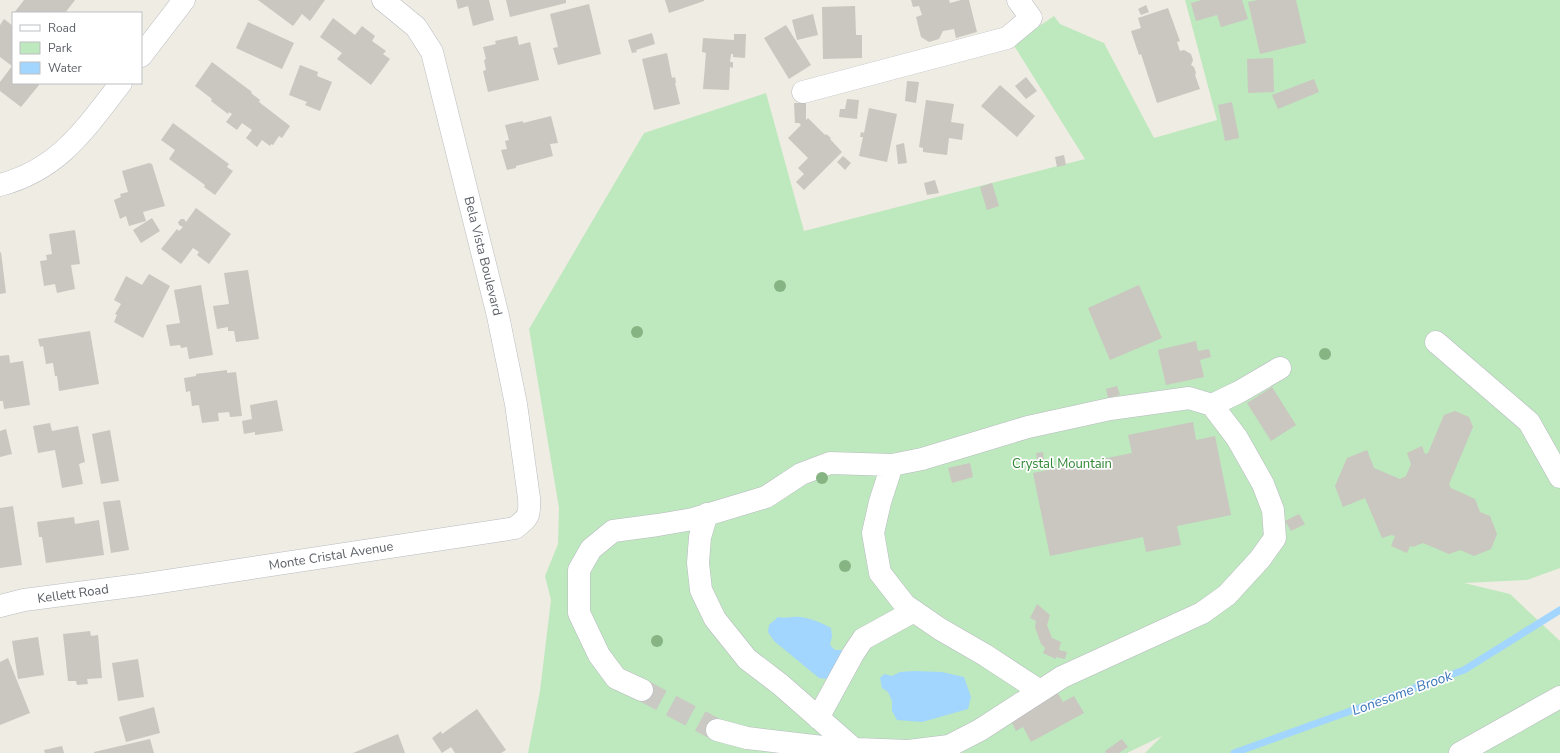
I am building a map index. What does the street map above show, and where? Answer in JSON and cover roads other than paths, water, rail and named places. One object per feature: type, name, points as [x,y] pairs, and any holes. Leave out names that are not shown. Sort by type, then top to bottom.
[{"type":"street","points":[[142,55],[184,0]]},
{"type":"street","name":"Bela Vista Boulevard","points":[[383,0],[416,27],[432,52],[454,137],[498,316],[516,404],[530,512],[527,519],[515,528]]},
{"type":"street","points":[[803,92],[1007,38],[1031,18],[1018,0]]},
{"type":"street","points":[[0,185],[33,173],[64,152],[79,137],[120,84]]},
{"type":"street","points":[[1436,342],[1529,422],[1560,476]]},
{"type":"street","points":[[642,690],[616,678],[598,655],[579,613],[579,570],[591,549],[613,531],[658,525],[707,514],[766,497],[801,474],[830,463],[892,465],[922,459],[1028,427],[1110,409],[1189,398],[1212,404],[1239,392],[1280,368]]},
{"type":"street","points":[[717,730],[747,738],[831,748],[908,751],[949,746],[980,730],[1062,677],[1202,614],[1227,595],[1260,558],[1275,538],[1273,510],[1263,484],[1237,438],[1212,404]]},
{"type":"street","points":[[892,465],[880,502],[873,534],[880,573],[905,604],[914,611],[1040,691]]},
{"type":"street","points":[[707,514],[700,537],[698,563],[701,590],[715,619],[748,660],[781,685],[854,749]]},
{"type":"street","name":"Monte Cristal Avenue","points":[[147,584],[515,528]]},
{"type":"street","name":"Kellett Road","points":[[0,606],[24,600],[147,584]]},
{"type":"street","points":[[818,718],[853,654],[863,639],[914,611]]},
{"type":"street","points":[[1460,753],[1560,698]]},
{"type":"water","points":[[778,617],[804,618],[816,621],[831,628],[832,636],[830,645],[835,650],[842,650],[840,668],[827,679],[819,678],[774,641],[768,632],[769,625]]},
{"type":"water","points":[[900,672],[942,672],[964,677],[971,697],[968,709],[922,722],[897,720],[892,711],[892,701],[888,692],[882,688],[880,678],[884,674],[892,676]]},
{"type":"waterway","name":"Lonesome Brook","points":[[1234,753],[1464,670],[1560,610]]},
{"type":"tunnel","points":[[642,690],[717,730]]},
{"type":"park label","name":"Crystal Mountain","points":[[1062,464]]}]
